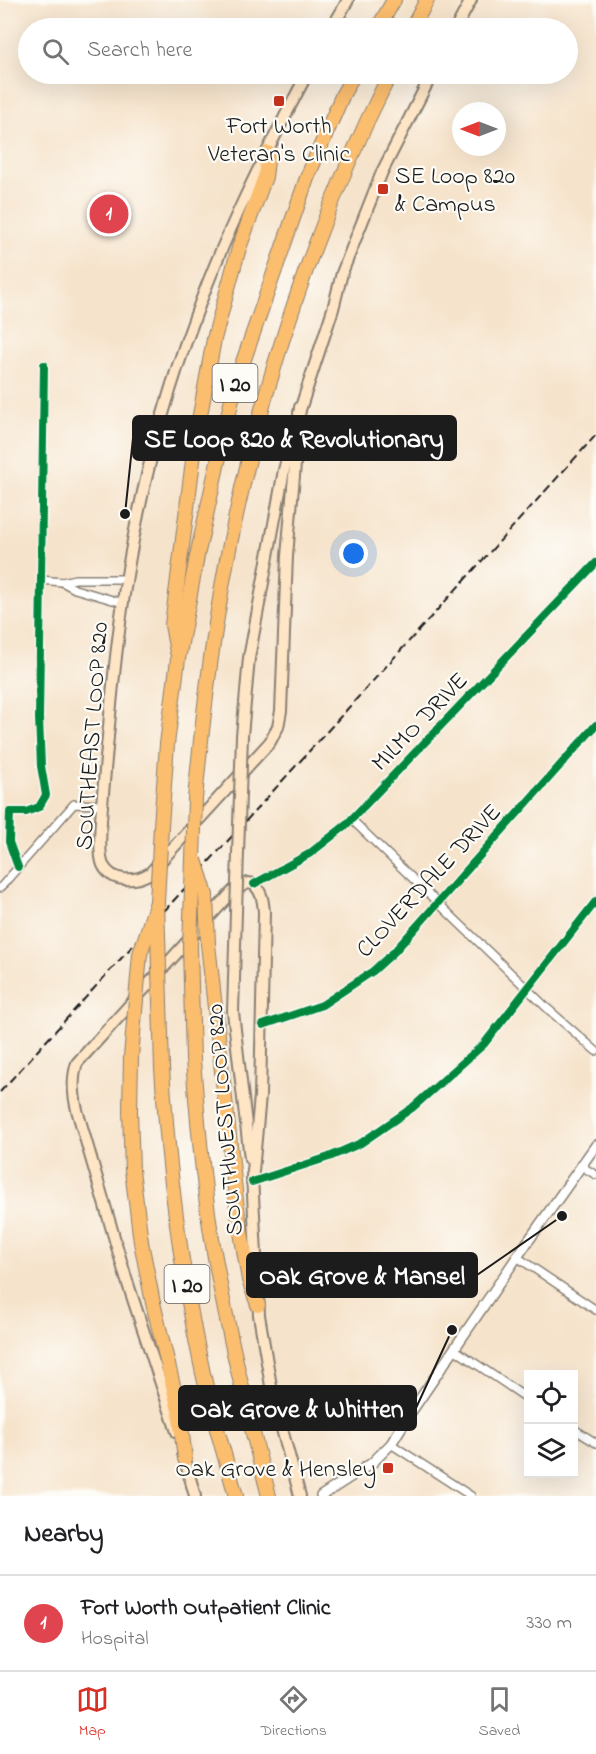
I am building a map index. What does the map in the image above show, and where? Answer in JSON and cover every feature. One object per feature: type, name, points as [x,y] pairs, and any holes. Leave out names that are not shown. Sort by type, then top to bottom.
[{"type":"highway","points":[[384,18],[394,0]]},
{"type":"highway","points":[[417,18],[427,0]]},
{"type":"highway","name":"I 20","points":[[236,1496],[211,1407],[193,1321],[176,1217],[169,1154],[162,1068],[157,903],[167,744],[178,659],[197,556],[235,386],[307,178],[348,84]]},
{"type":"highway","name":"I 20","points":[[269,1496],[236,1362],[211,1229],[200,1136],[194,1059],[190,947],[195,799],[213,638],[235,518],[252,447],[310,261],[346,170],[385,84]]},
{"type":"highway","points":[[178,659],[172,625],[204,387],[226,291],[265,177],[268,153]]},
{"type":"highway","points":[[192,851],[206,896],[208,944],[237,1208],[249,1280],[258,1305]]},
{"type":"highway","points":[[157,903],[140,954],[131,1057],[132,1170],[141,1242],[179,1410],[185,1459]]},
{"type":"main road","points":[[338,18],[348,0]]},
{"type":"main road","points":[[461,18],[471,0]]},
{"type":"main road","name":"SOUTHEAST LOOP 820","points":[[300,407],[291,508],[281,711],[278,727],[270,742],[158,865],[141,879],[119,878],[109,873],[100,857],[102,805],[114,672],[126,579],[148,474],[194,318],[210,278],[302,84]]},
{"type":"main road","name":"SOUTHEAST LOOP 820","points":[[242,736],[249,658],[284,470],[300,407],[333,309],[342,273],[382,172],[427,84]]},
{"type":"main road","name":"SOUTHWEST LOOP 820","points":[[242,736],[233,1012],[252,1182],[258,1305],[272,1392],[300,1496]]},
{"type":"main road","points":[[195,1496],[169,1405],[126,1278],[77,1110],[73,1086],[74,1071],[77,1063],[234,890],[248,883],[254,884],[263,898],[264,912],[260,1096],[252,1182]]},
{"type":"street","points":[[18,867],[9,842],[10,812],[26,812],[39,807],[46,795],[41,766],[39,718],[44,365]]},
{"type":"street","name":"MILMO DRIVE","points":[[254,884],[335,836],[596,563]]},
{"type":"street","points":[[41,580],[62,582],[75,579],[126,579]]},
{"type":"street","points":[[62,582],[75,589],[123,603]]},
{"type":"street","name":"CLOVERDALE DRIVE","points":[[263,1025],[322,1005],[373,971],[394,952],[596,725]]},
{"type":"street","points":[[0,888],[74,804],[102,805]]},
{"type":"street","points":[[351,819],[596,1051]]},
{"type":"street","points":[[252,1182],[336,1154],[361,1143],[412,1108],[484,1044],[596,902]]},
{"type":"street","points":[[321,1496],[372,1463],[392,1444],[409,1415],[516,1257],[596,1145]]},
{"type":"street","points":[[581,1166],[596,1175]]},
{"type":"street","points":[[516,1257],[596,1310]]},
{"type":"street","points":[[454,1348],[524,1396]]},
{"type":"street","points":[[578,1432],[596,1443]]},
{"type":"street","points":[[392,1444],[471,1496]]},
{"type":"railway","points":[[0,1092],[596,435]]},
{"type":"cycle path","points":[[18,867],[9,842],[10,812],[26,812],[39,807],[46,795],[41,766],[39,718],[44,365]]},
{"type":"cycle path","points":[[254,884],[309,854],[345,826],[596,563]]},
{"type":"cycle path","points":[[263,1025],[322,1005],[373,971],[394,952],[596,725]]},
{"type":"cycle path","points":[[252,1182],[329,1157],[361,1143],[412,1108],[484,1044],[596,901]]},
{"type":"place","name":"Fort Worth Veteran's Clinic","points":[[279,101]]},
{"type":"place","name":"SE Loop 820 & Campus","points":[[383,189]]},
{"type":"place","name":"Fort Worth Outpatient Clinic","points":[[109,214]]},
{"type":"place","name":"SE Loop 820 & Revolutionary","points":[[125,514]]},
{"type":"place","name":"Oak Grove & Mansel","points":[[562,1216]]},
{"type":"place","name":"Oak Grove & Whitten","points":[[452,1330]]},
{"type":"place","name":"Oak Grove & Hensley","points":[[388,1468]]}]
